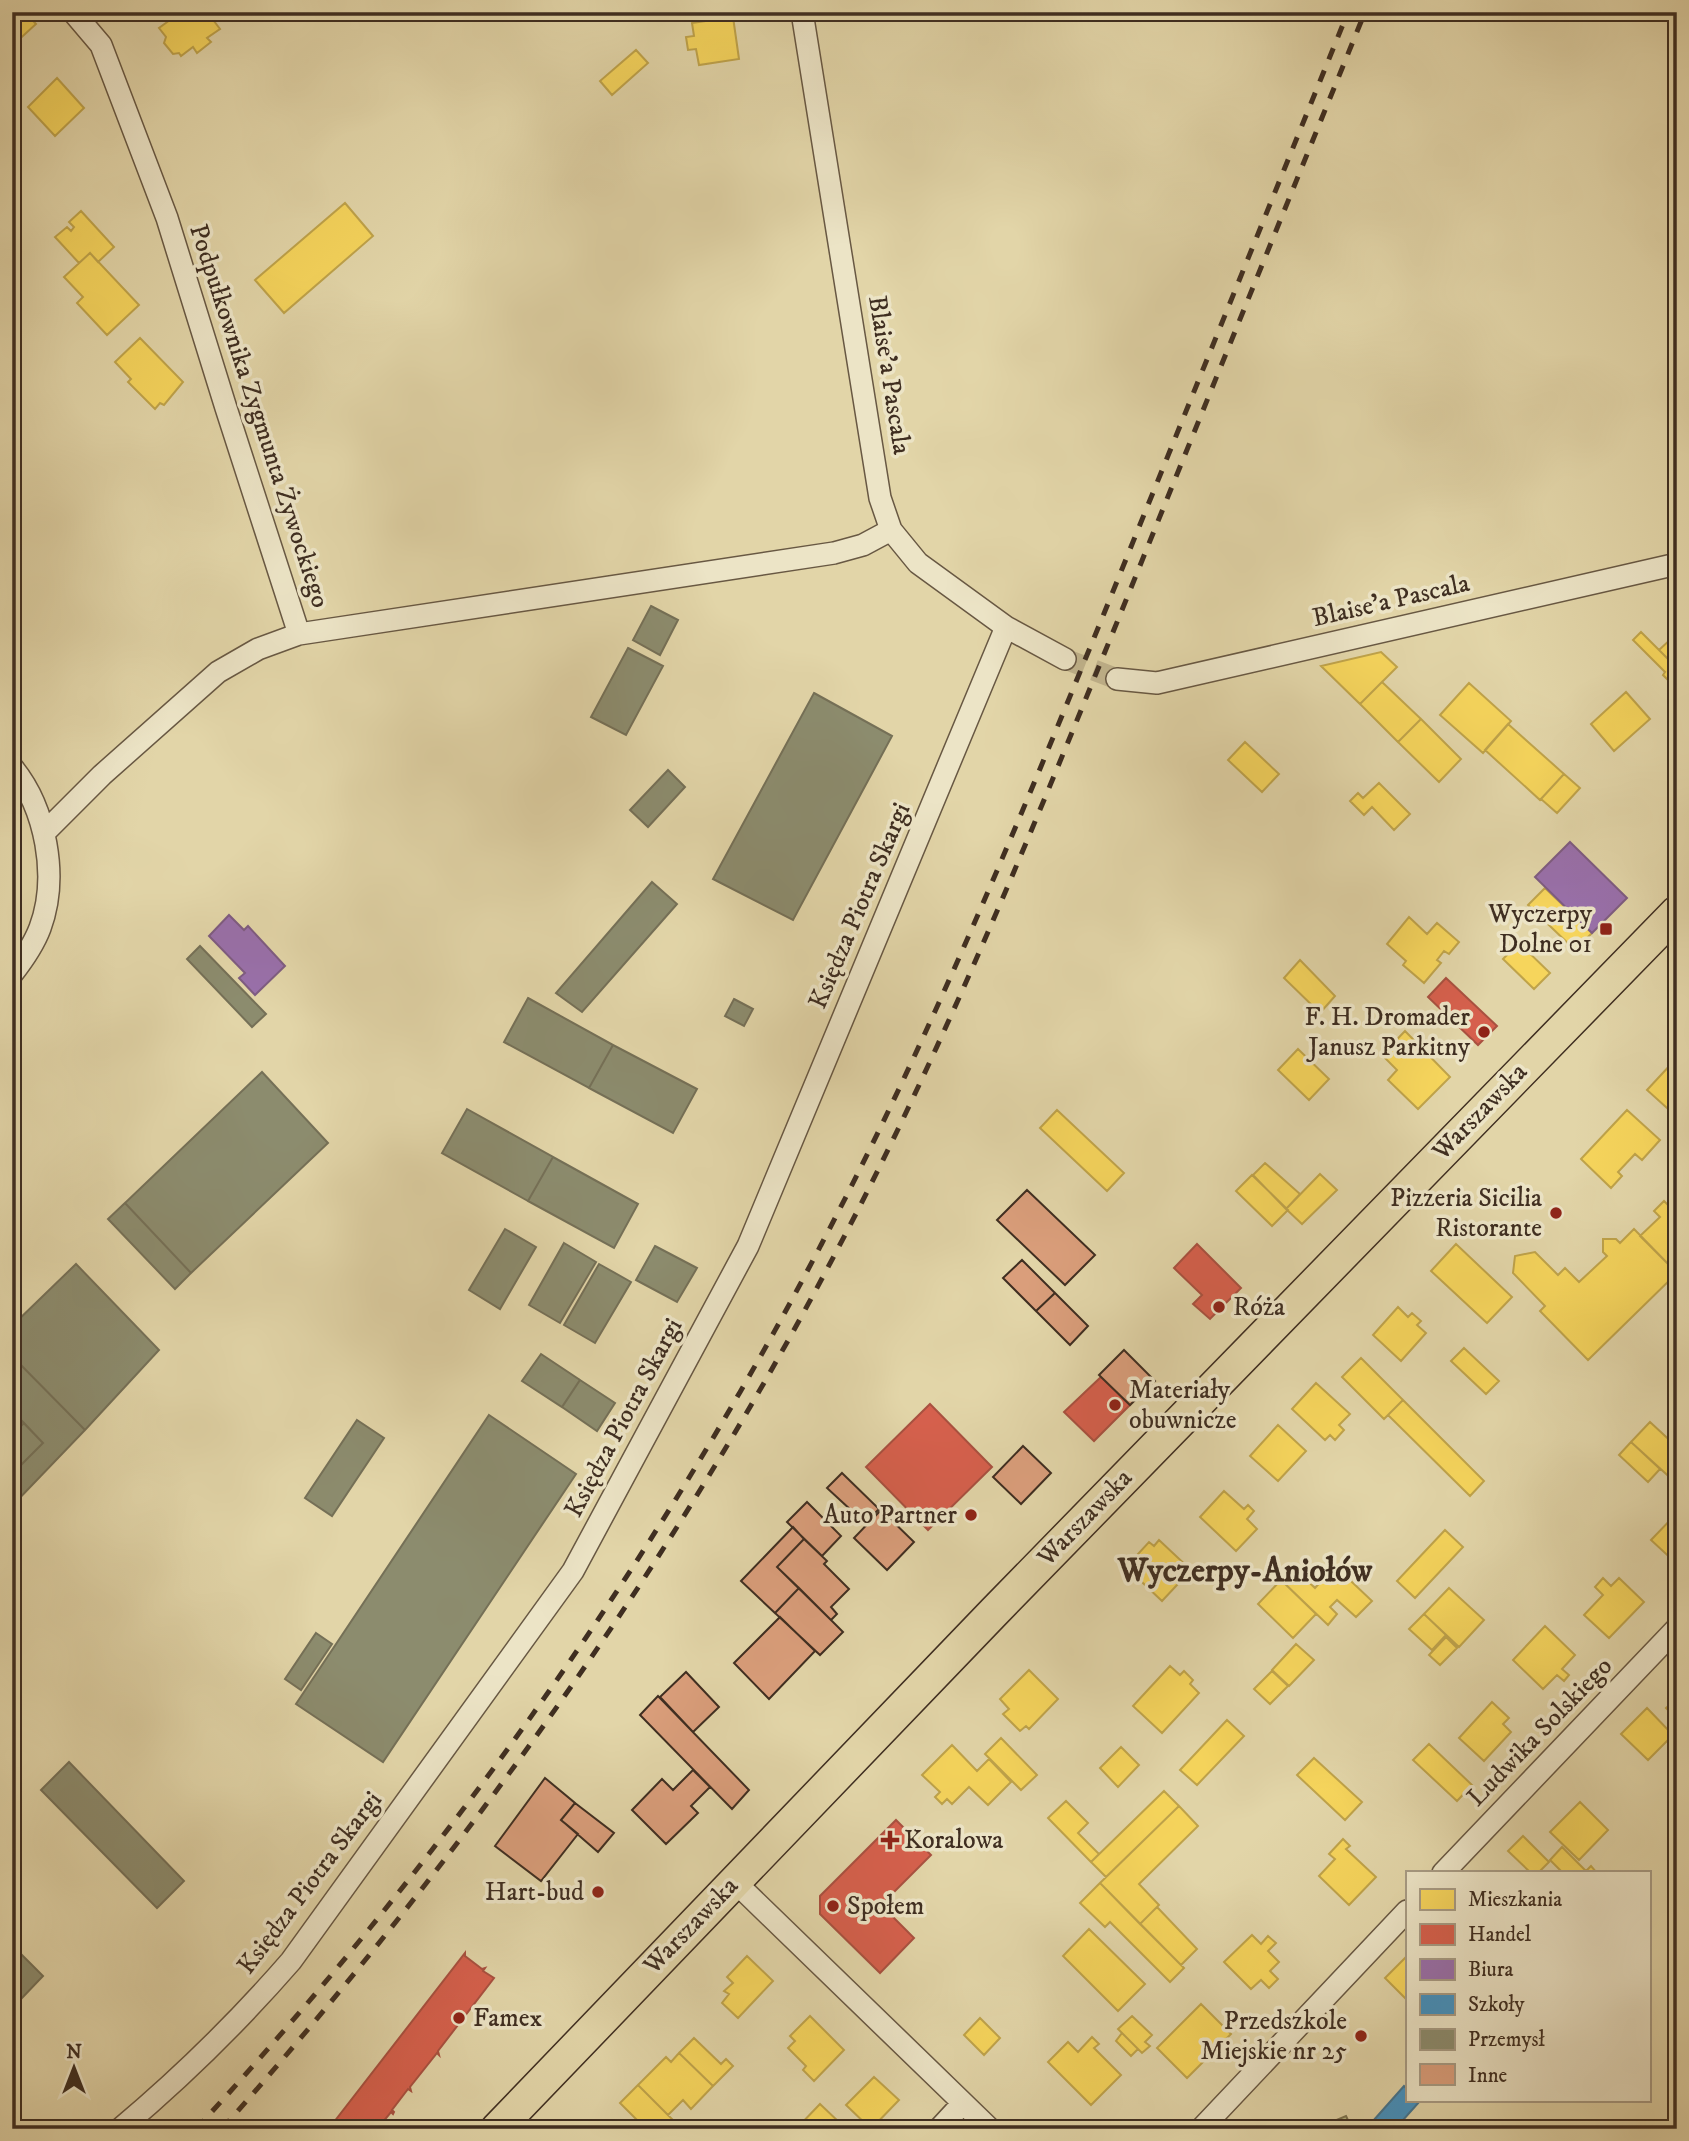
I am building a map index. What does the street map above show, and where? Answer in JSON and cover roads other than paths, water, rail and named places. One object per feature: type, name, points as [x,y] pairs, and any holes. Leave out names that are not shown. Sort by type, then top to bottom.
[{"type":"main road","name":"Warszawska","points":[[497,2129],[734,1881],[1677,912]]},
{"type":"street","name":"Podpułkownika Zygmunta Żywockiego","points":[[74,12],[101,45],[167,218],[299,634],[834,553],[863,545],[891,530]]},
{"type":"street","name":"Blaise'a Pascala","points":[[802,12],[880,498],[891,530],[918,563],[1006,627],[1065,659]]},
{"type":"street","name":"Blaise'a Pascala","points":[[1117,679],[1157,683],[1677,564]]},
{"type":"street","name":"Księdza Piotra Skargi","points":[[120,2129],[164,2092],[242,2017],[291,1961],[573,1571],[748,1246],[1006,627]]},
{"type":"street","points":[[44,833],[102,775],[218,672],[258,649],[299,634]]},
{"type":"street","points":[[12,767],[35,805],[44,833],[49,881],[41,927],[24,959],[12,974]]},
{"type":"street","name":"Ludwika Solskiego","points":[[1445,1871],[1677,1628]]},
{"type":"street","points":[[734,1881],[990,2129]]},
{"type":"street","points":[[1201,2129],[1406,1912]]},
{"type":"street","points":[[939,2129],[963,2103]]},
{"type":"tunnel","points":[[1065,659],[1117,679]]},
{"type":"railway","points":[[196,2129],[286,2028],[373,1924],[457,1817],[537,1708],[614,1596],[687,1481],[756,1364],[821,1245],[899,1090],[1005,852],[1348,12]]},
{"type":"railway","points":[[222,2129],[394,1924],[555,1710],[702,1487],[835,1254],[914,1096],[1021,855],[1365,12]]},
{"type":"place","name":"Wyczerpy Dolne 01","points":[[1606,929]]},
{"type":"place","name":"F. H. Dromader Janusz Parkitny","points":[[1484,1032]]},
{"type":"place","name":"Pizzeria Sicilia Ristorante","points":[[1556,1213]]},
{"type":"place","name":"Róża","points":[[1219,1307]]},
{"type":"place","name":"Materiały obuwnicze","points":[[1115,1405]]},
{"type":"place","name":"Auto Partner","points":[[971,1515]]},
{"type":"place","name":"Koralowa","points":[[890,1840]]},
{"type":"place","name":"Hart-bud","points":[[598,1892]]},
{"type":"place","name":"Społem","points":[[833,1906]]},
{"type":"place","name":"Famex","points":[[459,2018]]},
{"type":"place","name":"Przedszkole Miejskie nr 25","points":[[1361,2036]]},
{"type":"district","name":"Wyczerpy-Aniołów","points":[[1245,1571]]}]
